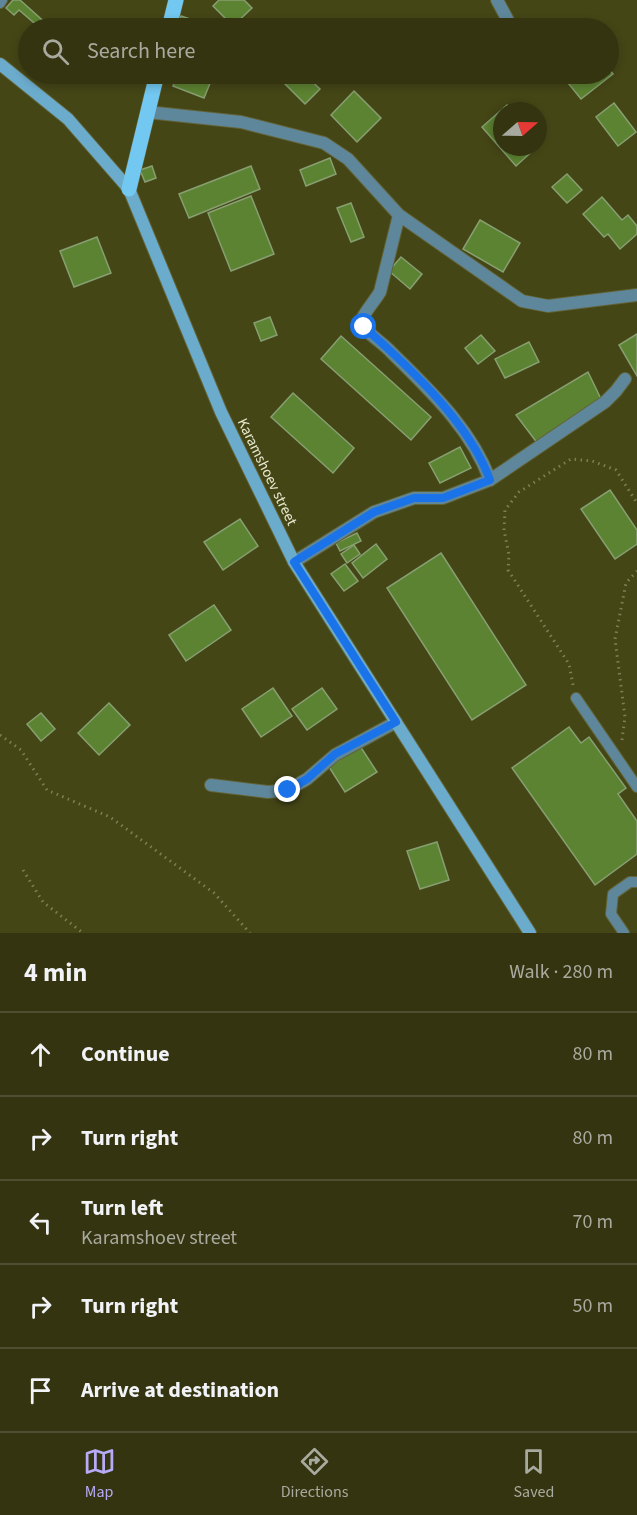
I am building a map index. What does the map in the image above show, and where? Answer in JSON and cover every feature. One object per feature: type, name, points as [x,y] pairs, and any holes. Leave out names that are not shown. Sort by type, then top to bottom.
[{"type":"main road","points":[[172,18],[176,0]]},
{"type":"main road","name":"Karamshoev street","points":[[0,64],[18,79]]},
{"type":"main road","name":"Karamshoev street","points":[[25,84],[68,119],[129,189],[221,412],[294,562],[530,933]]},
{"type":"main road","points":[[129,189],[154,84]]},
{"type":"street","points":[[497,0],[507,18]]},
{"type":"street","points":[[147,112],[241,122],[324,143],[348,159],[399,215],[522,301],[548,306],[637,295]]},
{"type":"street","points":[[399,215],[380,292],[374,304],[362,316],[361,322],[456,419],[485,465],[490,480]]},
{"type":"street","points":[[294,562],[374,512],[414,498],[443,498],[490,480],[605,402],[625,379]]},
{"type":"street","points":[[212,785],[268,792],[288,790],[307,779],[335,754],[396,722]]},
{"type":"lane","points":[[576,698],[637,787]]},
{"type":"lane","points":[[624,933],[611,914],[613,894],[630,882],[637,882]]},
{"type":"path","points":[[576,698],[569,664],[507,570],[505,510],[519,492],[571,459],[592,461],[616,470],[637,503]]},
{"type":"path","points":[[619,760],[625,717],[615,639],[626,583],[637,571]]},
{"type":"path","points":[[0,735],[21,750],[47,789],[110,817],[214,894],[250,933]]},
{"type":"path","points":[[23,870],[43,902],[83,933]]},
{"type":"building","points":[[13,0],[20,0],[40,18],[28,18],[19,10],[14,15],[6,8]]},
{"type":"building","points":[[219,0],[244,0],[252,8],[241,18],[225,18],[213,6]]},
{"type":"building","points":[[174,84],[210,84],[204,98],[173,86]]},
{"type":"building","points":[[285,84],[315,84],[320,89],[305,104]]},
{"type":"building","points":[[569,84],[600,84],[581,99]]},
{"type":"building","points":[[354,91],[381,118],[357,142],[331,115]]},
{"type":"building","points":[[614,103],[636,132],[618,146],[596,117]]},
{"type":"building","points":[[493,117],[493,140],[482,127]]},
{"type":"building","points":[[507,156],[527,156],[516,166]]},
{"type":"building","points":[[330,158],[336,174],[306,186],[300,170]]},
{"type":"building","points":[[152,166],[156,178],[145,182],[140,170]]},
{"type":"building","points":[[251,166],[260,189],[189,218],[179,194]]},
{"type":"building","points":[[567,174],[582,190],[567,203],[552,187]]},
{"type":"building","points":[[251,196],[274,254],[231,271],[208,213]]},
{"type":"building","points":[[602,197],[622,220],[628,215],[637,226],[637,234],[620,249],[608,234],[604,237],[583,214]]},
{"type":"building","points":[[351,203],[364,237],[351,242],[337,208]]},
{"type":"building","points":[[480,220],[520,243],[503,272],[463,249]]},
{"type":"building","points":[[97,237],[111,273],[74,287],[60,251]]},
{"type":"building","points":[[401,257],[422,274],[410,289],[389,271]]},
{"type":"building","points":[[270,317],[277,335],[261,341],[254,323]]},
{"type":"building","points":[[637,334],[637,376],[619,345]]},
{"type":"building","points":[[481,335],[495,351],[478,364],[465,348]]},
{"type":"building","points":[[341,336],[431,417],[411,440],[321,359]]},
{"type":"building","points":[[529,342],[539,362],[505,378],[495,359]]},
{"type":"building","points":[[588,372],[602,401],[538,444],[516,415]]},
{"type":"building","points":[[293,393],[354,448],[333,473],[271,417]]},
{"type":"building","points":[[460,447],[471,468],[440,483],[429,463]]},
{"type":"building","points":[[610,490],[637,530],[637,544],[615,559],[581,509]]},
{"type":"building","points":[[240,519],[258,546],[223,570],[204,542]]},
{"type":"building","points":[[357,533],[361,541],[340,551],[336,543]]},
{"type":"building","points":[[376,544],[387,559],[363,578],[352,563]]},
{"type":"building","points":[[354,545],[360,554],[347,563],[341,554]]},
{"type":"building","points":[[441,553],[526,685],[472,720],[387,588]]},
{"type":"building","points":[[345,564],[358,581],[344,591],[331,574]]},
{"type":"building","points":[[214,605],[231,630],[186,661],[169,635]]},
{"type":"building","points":[[273,688],[292,716],[261,737],[242,709]]},
{"type":"building","points":[[322,688],[337,709],[307,730],[292,709]]},
{"type":"building","points":[[109,703],[130,725],[99,755],[78,733]]},
{"type":"building","points":[[41,713],[55,729],[41,741],[27,724]]},
{"type":"building","points":[[569,727],[581,743],[589,737],[626,788],[618,794],[637,821],[637,854],[595,885],[512,768]]},
{"type":"building","points":[[360,746],[377,772],[345,792],[329,767]]},
{"type":"building","points":[[437,842],[449,880],[420,889],[407,851]]},
{"type":"route","points":[[288,790],[307,779],[335,754],[396,722],[294,562],[374,512],[414,498],[443,498],[490,480],[485,465],[456,419],[385,345],[364,327]]}]
